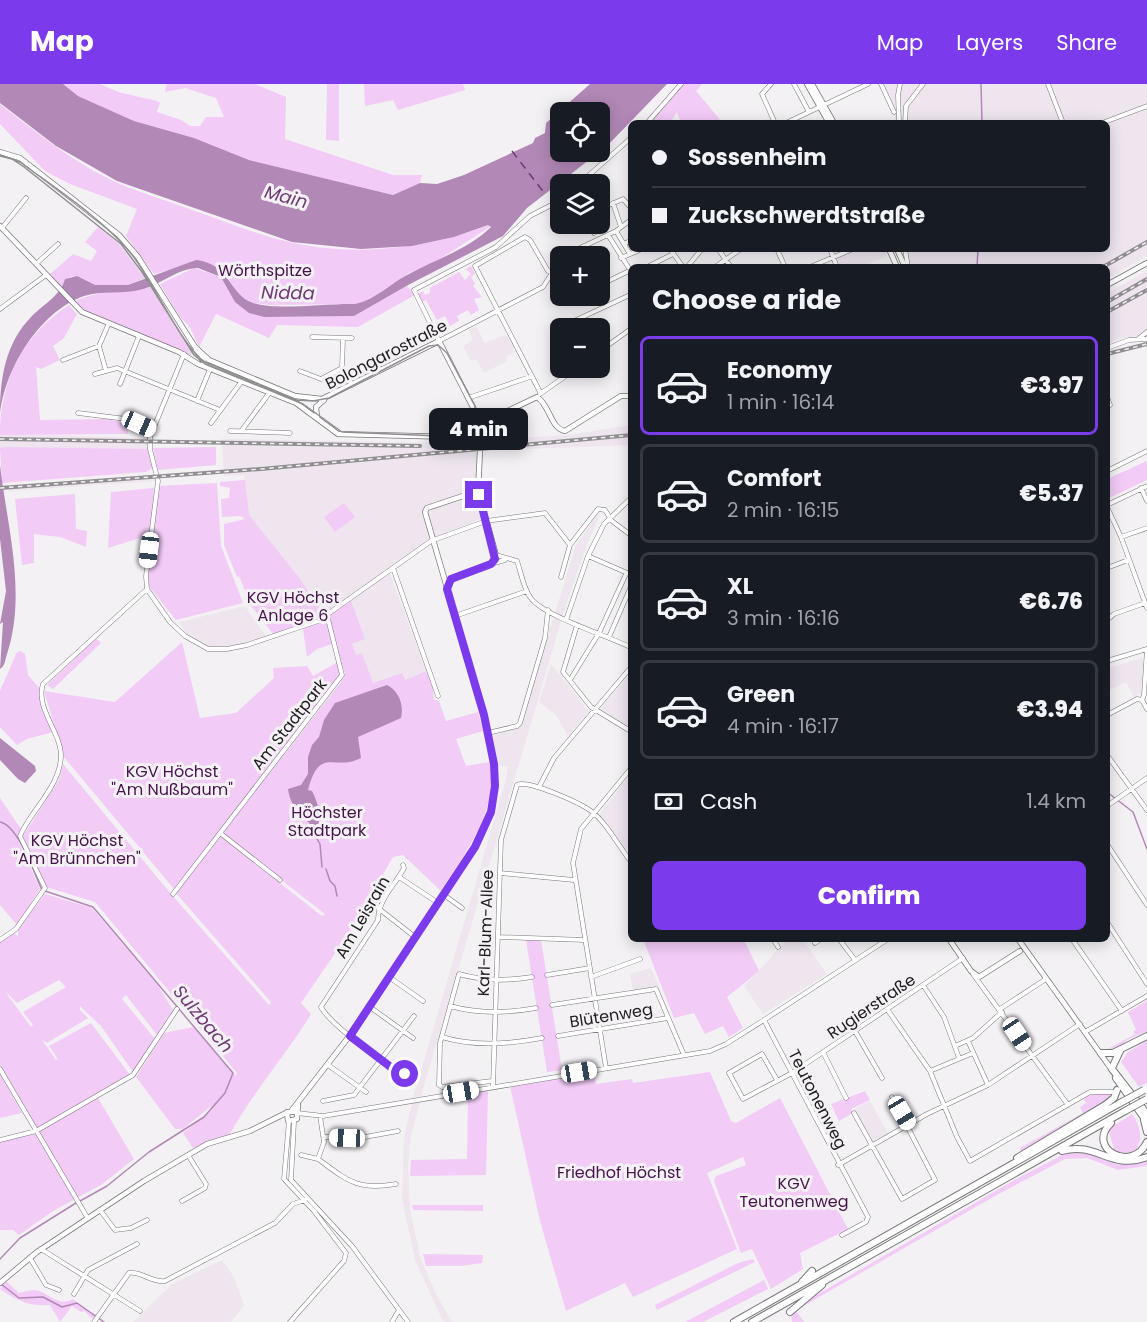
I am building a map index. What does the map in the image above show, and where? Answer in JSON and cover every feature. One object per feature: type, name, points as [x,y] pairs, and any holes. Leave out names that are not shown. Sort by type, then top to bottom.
[{"type":"highway","points":[[1101,1053],[1111,1054],[1147,1036]]},
{"type":"highway","points":[[1124,1047],[1115,1058],[1112,1068],[1146,1114],[1147,1132]]},
{"type":"highway","points":[[1116,1078],[1146,1114]]},
{"type":"highway","points":[[734,1322],[1146,1088]]},
{"type":"highway","points":[[995,1174],[1045,1139],[1108,1103],[1117,1090]]},
{"type":"highway","points":[[752,1322],[1147,1099]]},
{"type":"highway","points":[[1125,1111],[1105,1129],[1103,1140],[1106,1148],[1112,1155],[1125,1158],[1139,1153],[1147,1142]]},
{"type":"highway","points":[[1045,1157],[1074,1148],[1092,1150],[1122,1162],[1147,1157]]},
{"type":"highway","points":[[866,1241],[886,1236]]},
{"type":"highway","points":[[797,1286],[812,1271]]},
{"type":"highway","points":[[789,1312],[816,1292],[825,1282]]},
{"type":"main road","points":[[807,84],[832,120]]},
{"type":"main road","points":[[812,84],[828,120]]},
{"type":"main road","points":[[0,152],[20,158],[111,229],[132,250],[195,347]]},
{"type":"main road","points":[[2,229],[77,308],[139,336],[195,357]]},
{"type":"main road","points":[[1110,283],[1147,262]]},
{"type":"main road","points":[[439,341],[482,425],[481,439],[477,433],[467,433]]},
{"type":"main road","name":"Bolongarostraße","points":[[195,347],[209,365],[307,399],[327,398],[439,341]]},
{"type":"main road","name":"Bolongarostraße","points":[[195,347],[195,357],[242,381],[304,408],[335,433],[437,439],[453,438],[467,433]]},
{"type":"main road","points":[[467,433],[540,395],[557,428],[565,431],[621,396],[628,396]]},
{"type":"main road","points":[[317,417],[316,407],[327,398]]},
{"type":"main road","points":[[304,408],[309,406],[307,399]]},
{"type":"main road","points":[[447,589],[451,579],[491,564],[496,555],[478,491],[480,451]]},
{"type":"main road","points":[[290,1119],[299,1102],[350,1036],[444,895],[475,847],[491,812],[495,772],[488,733],[426,509],[478,491]]},
{"type":"main road","points":[[443,573],[451,579]]},
{"type":"main road","points":[[951,942],[977,976],[982,976],[1020,951],[1022,945]]},
{"type":"main road","points":[[1020,942],[1112,1068],[1117,1090]]},
{"type":"main road","points":[[1020,951],[1027,952]]},
{"type":"main road","points":[[290,1119],[295,1111]]},
{"type":"main road","points":[[1,1282],[29,1257],[87,1216],[188,1155],[212,1142],[250,1131],[278,1117],[290,1119]]},
{"type":"street","points":[[650,120],[681,84]]},
{"type":"street","points":[[771,84],[762,94],[774,120]]},
{"type":"street","points":[[794,84],[809,112]]},
{"type":"street","points":[[792,120],[868,84]]},
{"type":"street","points":[[881,84],[894,112]]},
{"type":"street","points":[[899,120],[897,95],[900,84]]},
{"type":"street","points":[[904,120],[906,106],[924,84]]},
{"type":"street","points":[[1048,84],[1062,120]]},
{"type":"street","points":[[1110,120],[1147,106]]},
{"type":"street","points":[[590,174],[628,141]]},
{"type":"street","points":[[2,229],[26,198]]},
{"type":"street","points":[[610,204],[623,199],[628,205]]},
{"type":"street","points":[[613,203],[621,227]]},
{"type":"street","points":[[550,206],[530,216],[497,249],[476,264],[475,269],[540,395],[563,378]]},
{"type":"street","name":"Bolongarostraße","points":[[584,246],[616,231],[628,222]]},
{"type":"street","points":[[616,231],[628,251]]},
{"type":"street","points":[[608,235],[628,268]]},
{"type":"street","points":[[439,341],[414,289],[523,237],[528,238],[550,271]]},
{"type":"street","points":[[624,244],[628,242]]},
{"type":"street","points":[[36,264],[58,244]]},
{"type":"street","points":[[621,258],[635,252]]},
{"type":"street","points":[[690,264],[700,252]]},
{"type":"street","points":[[720,252],[728,264]]},
{"type":"street","points":[[719,264],[737,252]]},
{"type":"street","points":[[831,252],[836,264]]},
{"type":"street","points":[[817,264],[846,252]]},
{"type":"street","points":[[653,264],[673,254],[680,264]]},
{"type":"street","points":[[610,281],[628,273]]},
{"type":"street","points":[[0,302],[2,308],[47,276]]},
{"type":"street","name":"Bolongarostraße","points":[[439,341],[543,287],[550,278]]},
{"type":"street","points":[[610,304],[628,296]]},
{"type":"street","points":[[580,318],[606,306]]},
{"type":"street","points":[[106,371],[99,346],[109,323]]},
{"type":"street","points":[[610,344],[628,331]]},
{"type":"street","points":[[1138,339],[1147,332]]},
{"type":"street","points":[[120,384],[139,336]]},
{"type":"street","points":[[312,337],[352,338]]},
{"type":"street","points":[[343,338],[342,368],[353,385]]},
{"type":"street","points":[[1110,347],[1138,339],[1147,339]]},
{"type":"street","points":[[63,360],[99,346]]},
{"type":"street","points":[[185,355],[152,430],[149,445],[158,481],[146,576],[147,589],[170,622],[185,636],[201,646],[214,650],[247,645],[318,621],[433,540],[486,521],[545,513],[570,545]]},
{"type":"street","points":[[197,401],[209,365]]},
{"type":"street","points":[[95,374],[117,368],[220,410]]},
{"type":"street","points":[[300,371],[321,379],[342,368]]},
{"type":"street","points":[[468,398],[530,377]]},
{"type":"street","points":[[211,423],[242,381]]},
{"type":"street","points":[[241,431],[270,392]]},
{"type":"street","points":[[78,413],[126,419],[152,430]]},
{"type":"street","points":[[230,431],[290,433]]},
{"type":"street","points":[[1110,470],[1147,451]]},
{"type":"street","points":[[1110,504],[1147,486]]},
{"type":"street","points":[[1141,488],[1147,501]]},
{"type":"street","points":[[566,620],[588,556],[609,516],[628,500]]},
{"type":"street","points":[[561,577],[570,545],[598,509],[605,510],[628,533]]},
{"type":"street","points":[[1110,513],[1146,603],[1110,617]]},
{"type":"street","points":[[1121,537],[1147,528]]},
{"type":"street","points":[[496,555],[518,561],[527,591],[533,600],[566,620],[628,646]]},
{"type":"street","points":[[570,680],[599,633],[626,574],[588,556]]},
{"type":"street","points":[[491,564],[509,559]]},
{"type":"street","points":[[1110,567],[1128,560]]},
{"type":"street","points":[[393,568],[438,696]]},
{"type":"street","points":[[0,940],[16,929],[43,890],[20,836],[56,777],[61,758],[46,710],[42,688],[147,589]]},
{"type":"street","points":[[455,616],[527,591]]},
{"type":"street","points":[[609,637],[628,593]]},
{"type":"street","points":[[488,733],[517,726],[520,723],[545,638],[548,610]]},
{"type":"street","name":"Am Stadtpark","points":[[172,894],[342,675],[327,615]]},
{"type":"street","points":[[577,625],[562,669],[595,710],[628,730]]},
{"type":"street","points":[[1110,660],[1147,649],[1142,700],[1110,714]]},
{"type":"street","points":[[628,671],[554,758],[539,787],[593,813],[628,858]]},
{"type":"street","points":[[1142,700],[1147,709]]},
{"type":"street","points":[[1110,761],[1147,810]]},
{"type":"street","points":[[606,1068],[574,880],[574,853],[581,829],[628,772]]},
{"type":"street","points":[[1110,804],[1147,778]]},
{"type":"street","name":"Karl-Blum-Allee","points":[[492,1083],[501,840],[518,783],[539,787]]},
{"type":"street","points":[[220,833],[280,880]]},
{"type":"street","points":[[1110,849],[1147,905]]},
{"type":"street","name":"Am Leisrain","points":[[350,1036],[321,1007],[378,920],[378,908],[399,877],[403,865]]},
{"type":"street","points":[[500,873],[574,880]]},
{"type":"street","points":[[399,877],[438,903]]},
{"type":"street","points":[[444,895],[462,908]]},
{"type":"street","points":[[378,908],[415,937]]},
{"type":"street","points":[[1110,927],[1147,984]]},
{"type":"street","points":[[498,937],[585,940]]},
{"type":"street","points":[[775,942],[778,947]]},
{"type":"street","points":[[841,942],[855,960]]},
{"type":"street","points":[[532,977],[477,980],[459,974],[442,1037],[439,1085],[442,1087],[492,1083],[710,1051],[726,1044],[883,942]]},
{"type":"street","points":[[1074,942],[1122,1011]]},
{"type":"street","name":"Rugierstraße","points":[[777,1080],[762,1054],[729,1073],[743,1099],[792,1073],[963,958]]},
{"type":"street","points":[[591,977],[640,959]]},
{"type":"street","points":[[547,975],[590,968]]},
{"type":"street","points":[[971,971],[1068,1105]]},
{"type":"street","points":[[982,976],[984,987]]},
{"type":"street","points":[[389,977],[423,1001]]},
{"type":"street","points":[[955,1046],[968,1041],[1001,1011],[1046,979]]},
{"type":"street","points":[[923,985],[944,1017],[958,1058]]},
{"type":"street","points":[[552,1005],[656,989],[684,1055]]},
{"type":"street","points":[[1085,1032],[1147,996]]},
{"type":"street","points":[[370,1006],[413,1038]]},
{"type":"street","points":[[450,1006],[465,1010],[495,1012],[514,1012],[536,1008]]},
{"type":"street","points":[[0,1140],[36,1131],[133,1075],[177,1009]]},
{"type":"street","points":[[886,1009],[930,1071],[970,1161],[1092,1092],[1110,1094],[1117,1090]]},
{"type":"street","points":[[322,1101],[354,1095],[414,1016]]},
{"type":"street","name":"Blütenweg","points":[[558,1036],[668,1018]]},
{"type":"street","name":"Teutonenweg","points":[[764,1020],[868,1220],[842,1235]]},
{"type":"street","points":[[838,1165],[908,1124],[988,1084],[1080,1024]]},
{"type":"street","points":[[855,1030],[882,1078]]},
{"type":"street","points":[[350,1036],[405,1074]]},
{"type":"street","points":[[442,1037],[458,1042],[513,1044],[542,1038]]},
{"type":"street","points":[[968,1041],[988,1084]]},
{"type":"street","points":[[822,1052],[846,1098]]},
{"type":"street","points":[[930,1071],[974,1053]]},
{"type":"street","points":[[328,1065],[366,1092]]},
{"type":"street","points":[[0,1069],[87,1216]]},
{"type":"street","points":[[295,1111],[320,1116],[461,1092],[492,1083]]},
{"type":"street","points":[[461,1084],[461,1092]]},
{"type":"street","points":[[854,1113],[902,1199],[935,1180],[892,1097]]},
{"type":"street","points":[[299,1102],[305,1114]]},
{"type":"street","points":[[305,1114],[290,1119],[289,1171],[292,1182],[352,1246],[408,1322]]},
{"type":"street","points":[[318,1159],[324,1137],[320,1116]]},
{"type":"street","points":[[324,1137],[365,1137],[398,1131]]},
{"type":"street","points":[[289,1150],[284,1166],[284,1179],[305,1200],[345,1250],[345,1259],[290,1322]]},
{"type":"street","points":[[182,1201],[205,1188],[206,1184],[188,1155]]},
{"type":"street","points":[[301,1155],[318,1159],[345,1179],[362,1186],[396,1184]]},
{"type":"street","points":[[284,1166],[290,1164]]},
{"type":"street","points":[[283,1172],[289,1171]]},
{"type":"street","points":[[293,1204],[294,1190]]},
{"type":"street","points":[[95,1322],[126,1275],[132,1272],[159,1282],[177,1275],[275,1223],[293,1204],[305,1200]]},
{"type":"street","points":[[99,1209],[116,1230],[131,1228],[147,1220]]},
{"type":"street","points":[[336,1240],[341,1239],[341,1234]]},
{"type":"street","points":[[74,1294],[84,1274],[137,1244]]},
{"type":"street","points":[[345,1250],[352,1246]]},
{"type":"street","points":[[41,1249],[140,1311]]},
{"type":"street","points":[[29,1257],[46,1285],[59,1290]]},
{"type":"street","points":[[392,1322],[400,1309]]},
{"type":"shaded area","points":[[880,84],[1147,84],[1147,256],[1110,277],[1110,264],[910,264],[904,252],[1110,252],[1110,120],[896,120]]},
{"type":"shaded area","points":[[852,252],[885,252],[887,256],[867,264],[840,264],[837,258]]},
{"type":"shaded area","points":[[1147,271],[1147,335],[1121,338],[1110,342],[1110,291]]},
{"type":"shaded area","points":[[476,326],[485,343],[506,335],[515,352],[506,357],[507,361],[484,373],[476,359],[471,361],[463,346],[473,340],[469,330]]},
{"type":"shaded area","points":[[628,426],[628,445],[477,451],[475,488],[472,489],[481,519],[428,540],[388,568],[426,671],[404,680],[401,673],[373,684],[362,653],[356,655],[352,644],[364,639],[349,598],[324,614],[298,576],[248,514],[244,475],[224,476],[222,439],[444,443],[568,435]]},
{"type":"shaded area","points":[[0,435],[147,438],[148,449],[0,448]]},
{"type":"shaded area","points":[[156,475],[156,481],[10,491],[10,486]]},
{"type":"shaded area","points":[[598,513],[600,515],[587,544],[565,608],[421,1096],[413,1098],[506,779],[508,766],[497,766],[493,736],[520,726],[576,545]]},
{"type":"shaded area","points":[[245,606],[266,636],[246,643],[214,648],[202,645],[189,637],[179,622]]},
{"type":"shaded area","points":[[1142,658],[1144,664],[1142,693],[1134,697],[1126,682],[1110,690],[1110,667]]},
{"type":"shaded area","points":[[551,664],[589,711],[568,736],[556,715],[539,702]]},
{"type":"shaded area","points":[[628,676],[628,728],[600,709]]},
{"type":"shaded area","points":[[628,777],[628,848],[625,851],[598,816]]},
{"type":"shaded area","points":[[785,942],[804,942],[827,974],[763,1014],[744,986]]},
{"type":"shaded area","points":[[651,968],[659,986],[633,991],[630,974]]},
{"type":"shaded area","points":[[870,1101],[888,1133],[872,1142],[854,1109]]},
{"type":"shaded area","points":[[420,1102],[411,1136],[408,1165],[410,1208],[420,1257],[436,1294],[452,1322],[444,1322],[441,1317],[415,1260],[402,1199],[404,1136],[412,1103]]},
{"type":"shaded area","points":[[222,1260],[234,1277],[244,1305],[231,1322],[133,1322],[172,1284]]},
{"type":"green space","points":[[63,84],[100,84],[118,92],[157,101],[160,103],[157,112],[181,120],[190,126],[200,126],[206,117],[224,117],[216,98],[185,88],[165,92],[167,84],[255,84],[286,97],[285,139],[393,175],[422,175],[420,183],[393,195],[249,160],[194,138],[134,121],[78,96]]},
{"type":"green space","points":[[327,84],[339,84],[339,141],[326,140]]},
{"type":"green space","points":[[364,84],[463,84],[465,90],[398,110],[393,100],[365,106]]},
{"type":"green space","points":[[684,84],[702,84],[696,91],[720,120],[680,120],[677,112],[672,120],[652,120]]},
{"type":"green space","name":"Wörthspitze","points":[[0,104],[42,137],[118,183],[276,239],[326,248],[374,249],[422,244],[491,226],[437,261],[407,274],[366,302],[270,305],[253,303],[239,295],[223,271],[201,261],[154,274],[126,236],[137,209],[70,184],[45,171],[0,124]]},
{"type":"green space","points":[[98,227],[119,244],[145,278],[128,285],[95,286],[72,276],[65,279],[61,288],[49,275],[73,254],[91,261],[97,251],[85,242]]},
{"type":"green space","points":[[471,266],[475,274],[471,277],[475,284],[473,286],[482,297],[474,299],[479,310],[471,315],[468,310],[457,316],[459,321],[450,326],[445,316],[437,320],[426,300],[422,302],[418,294],[423,291],[425,295],[430,293],[430,288],[459,272],[465,280],[471,274],[466,269]]},
{"type":"green space","points":[[194,268],[221,277],[245,310],[264,317],[354,316],[407,286],[415,295],[358,327],[277,325],[269,338],[216,314],[199,347],[190,327],[180,317],[160,284]]},
{"type":"green space","points":[[151,287],[191,355],[83,310],[74,302],[101,293]]},
{"type":"green space","points":[[69,305],[77,314],[64,338],[53,346],[60,360],[41,369],[36,367],[40,420],[109,419],[127,424],[128,434],[0,435],[4,396],[17,361],[39,330]]},
{"type":"green space","points":[[216,447],[216,465],[158,470],[153,448]]},
{"type":"green space","points":[[0,448],[148,449],[154,467],[146,472],[2,483]]},
{"type":"green space","points":[[1147,461],[1147,480],[1110,498],[1110,478]]},
{"type":"green space","name":"KGV Höchst Anlage 6","points":[[245,480],[249,515],[298,576],[324,614],[312,621],[274,635],[251,606],[224,545],[224,524],[245,519],[240,516],[222,517],[221,499],[229,498],[230,488],[220,486],[220,482]]},
{"type":"green space","points":[[217,483],[221,546],[243,603],[176,620],[147,584],[157,486]]},
{"type":"green space","points":[[154,488],[150,535],[108,548],[111,492]]},
{"type":"green space","points":[[75,494],[76,529],[87,531],[86,547],[60,537],[34,534],[34,563],[22,565],[15,499]]},
{"type":"green space","points":[[344,503],[355,517],[335,532],[324,517]]},
{"type":"green space","points":[[351,601],[365,639],[352,644],[356,655],[362,653],[373,683],[402,673],[405,680],[426,671],[432,684],[434,700],[439,701],[446,721],[478,712],[483,731],[456,739],[466,766],[490,762],[492,780],[490,797],[478,830],[441,891],[403,855],[393,857],[349,933],[301,1003],[311,1014],[230,1134],[193,1148],[183,1133],[212,1110],[210,1107],[183,1129],[175,1129],[136,1077],[164,1033],[193,1027],[236,1076],[237,1073],[95,902],[46,887],[23,836],[59,780],[63,764],[171,894],[269,1005],[271,1002],[176,893],[220,836],[322,916],[325,914],[222,834],[341,682],[345,674],[328,616]]},
{"type":"green space","points":[[326,619],[333,644],[317,649],[307,657],[303,629]]},
{"type":"green space","points":[[96,638],[101,643],[53,689],[47,685]]},
{"type":"green space","name":"KGV Höchst \"Am Nußbaum\"","points":[[182,642],[200,718],[236,713],[274,678],[273,668],[307,666],[313,676],[338,662],[341,675],[174,889],[64,757],[44,691],[115,702]]},
{"type":"green space","points":[[21,651],[25,654],[28,675],[41,690],[53,732],[27,739],[17,745],[0,727],[0,691],[17,652]]},
{"type":"green space","points":[[0,798],[21,829],[17,838],[40,889],[17,925],[0,905]]},
{"type":"green space","points":[[45,894],[92,908],[157,984],[173,1010],[157,1035],[126,995],[122,999],[155,1039],[133,1072],[101,1026],[80,1006],[80,1010],[88,1018],[47,1043],[42,1040],[56,1060],[58,1059],[49,1046],[91,1023],[130,1075],[40,1128],[35,1127],[0,1065],[0,941],[14,933],[18,936],[18,930]],"holes":[[[59,980],[66,987],[23,1012],[33,1025],[31,1027],[4,990],[17,1003]]]},
{"type":"green space","points":[[526,940],[541,940],[562,1070],[547,1072]]},
{"type":"green space","points":[[644,942],[745,942],[759,971],[727,997],[743,1028],[729,1037],[723,1026],[705,1034],[694,1013],[674,1018]]},
{"type":"green space","points":[[1147,1001],[1147,1031],[1127,1040],[1116,1050],[1106,1050],[1135,1034],[1133,1031],[1136,1030],[1128,1012]]},
{"type":"green space","points":[[1147,1041],[1147,1083],[1139,1087],[1121,1062],[1128,1052]]},
{"type":"green space","name":"Friedhof Höchst","points":[[710,1072],[731,1121],[736,1123],[780,1098],[848,1229],[800,1253],[803,1269],[771,1289],[752,1249],[741,1253],[714,1181],[716,1176],[746,1165],[743,1157],[707,1173],[737,1249],[633,1297],[625,1283],[566,1311],[540,1221],[510,1086],[594,1073],[596,1084],[632,1079],[633,1083]]},
{"type":"green space","points":[[0,1073],[22,1113],[0,1118]]},
{"type":"green space","points":[[488,1090],[486,1175],[410,1176],[411,1160],[467,1159],[468,1092]]},
{"type":"green space","points":[[865,1091],[870,1100],[851,1109],[853,1113],[839,1121],[831,1104]]},
{"type":"green space","points":[[1097,1093],[1114,1094],[1106,1102],[1021,1153],[1020,1148],[1083,1113],[1080,1107],[1086,1103],[1083,1098]]},
{"type":"green space","points":[[98,1098],[134,1159],[101,1185],[53,1211],[19,1235],[13,1230],[0,1230],[0,1141],[35,1134]]},
{"type":"green space","points":[[1132,1114],[1140,1132],[1140,1139],[1136,1149],[1124,1155],[1115,1152],[1109,1132],[1112,1127]]},
{"type":"green space","points":[[1072,1150],[1118,1162],[1136,1163],[1147,1160],[1147,1166],[1118,1170],[1087,1158],[1065,1159],[993,1197],[800,1308],[797,1312],[804,1322],[792,1322],[791,1313],[801,1304],[1018,1178]]},
{"type":"green space","points":[[412,1205],[483,1205],[483,1211],[413,1210]]},
{"type":"green space","points":[[423,1254],[483,1255],[482,1263],[461,1266],[426,1266]]},
{"type":"green space","points":[[753,1259],[755,1262],[657,1310],[655,1305],[738,1263]]},
{"type":"green space","points":[[764,1280],[768,1289],[703,1322],[685,1322]]},
{"type":"green space","points":[[6,1281],[19,1293],[35,1290],[58,1301],[73,1299],[91,1314],[96,1314],[93,1319],[84,1311],[81,1312],[72,1306],[60,1322],[50,1305],[24,1302],[0,1289]]},
{"type":"water","name":"Main","points":[[0,84],[63,84],[78,96],[134,121],[194,138],[249,160],[393,195],[420,183],[437,184],[464,175],[533,143],[535,138],[545,133],[546,123],[550,119],[550,162],[586,162],[571,174],[550,174],[550,190],[527,208],[503,236],[354,316],[264,317],[249,313],[235,302],[221,277],[198,268],[177,273],[143,289],[84,296],[53,315],[27,344],[9,379],[0,414],[3,375],[10,350],[23,327],[56,295],[65,279],[77,276],[95,285],[128,285],[196,260],[216,267],[238,293],[253,303],[289,307],[355,304],[370,299],[402,278],[463,247],[491,227],[488,225],[454,237],[412,246],[361,249],[292,242],[117,181],[56,146],[0,103]]},
{"type":"water","points":[[590,84],[667,84],[632,120],[628,120],[628,124],[610,143],[610,102],[570,102]]},
{"type":"water","points":[[0,465],[14,560],[15,607],[13,631],[5,663],[0,669],[3,622],[0,624],[6,591],[0,539]]},
{"type":"water","points":[[387,685],[400,699],[401,718],[358,737],[361,758],[351,762],[323,764],[313,776],[308,790],[312,791],[319,811],[316,832],[295,808],[288,789],[301,785],[308,774],[308,757],[312,745],[319,737],[324,720],[335,703]]},
{"type":"water","points":[[0,738],[35,766],[36,771],[25,783],[0,760]]},
{"type":"waterway","points":[[981,84],[982,120]]},
{"type":"waterway","points":[[977,264],[978,252]]},
{"type":"waterway","points":[[1110,794],[1133,812],[1147,849]]},
{"type":"waterway","name":"Sulzbach","points":[[0,822],[7,825],[19,840],[42,890],[93,907],[233,1073],[225,1093],[204,1117],[149,1152],[107,1186],[80,1201]]},
{"type":"waterway","points":[[315,835],[320,844],[322,867]]},
{"type":"waterway","points":[[326,869],[330,881],[335,886],[337,896]]},
{"type":"waterway","name":"Sulzbach","points":[[0,1259],[20,1238],[76,1203]]},
{"type":"waterway","name":"Sulzbach","points":[[1,1284],[19,1298],[43,1297],[62,1307],[77,1303],[104,1322]]},
{"type":"ferry route","points":[[512,151],[545,194]]},
{"type":"tunnel","points":[[480,451],[481,439]]},
{"type":"tram line","points":[[0,155],[20,162],[80,206],[122,243],[141,267],[187,343],[205,362],[297,400],[313,401],[329,398],[429,346],[438,345],[447,353],[475,406],[474,414],[460,427],[440,436],[342,432],[303,404],[205,364],[194,355],[142,272],[121,244],[24,167],[12,159],[0,156]]},
{"type":"railway","points":[[1108,264],[1147,242]]},
{"type":"railway","points":[[1110,300],[1147,279]]},
{"type":"railway","points":[[1110,310],[1147,290]]},
{"type":"railway","points":[[1110,353],[1147,344]]},
{"type":"railway","points":[[0,488],[261,469],[628,435]]},
{"type":"railway","points":[[0,439],[420,446]]},
{"type":"route","points":[[405,1074],[392,1068],[350,1036],[475,847],[485,830],[491,812],[495,772],[488,733],[447,589],[451,579],[491,564],[495,559],[496,555],[479,495]]},
{"type":"water label","name":"Nidda","points":[[288,293]]},
{"type":"park label","name":"Höchster Stadtpark","points":[[327,821]]},
{"type":"park label","name":"KGV Höchst \"Am Brünnchen\"","points":[[77,849]]},
{"type":"park label","name":"KGV Teutonenweg","points":[[794,1192]]}]
